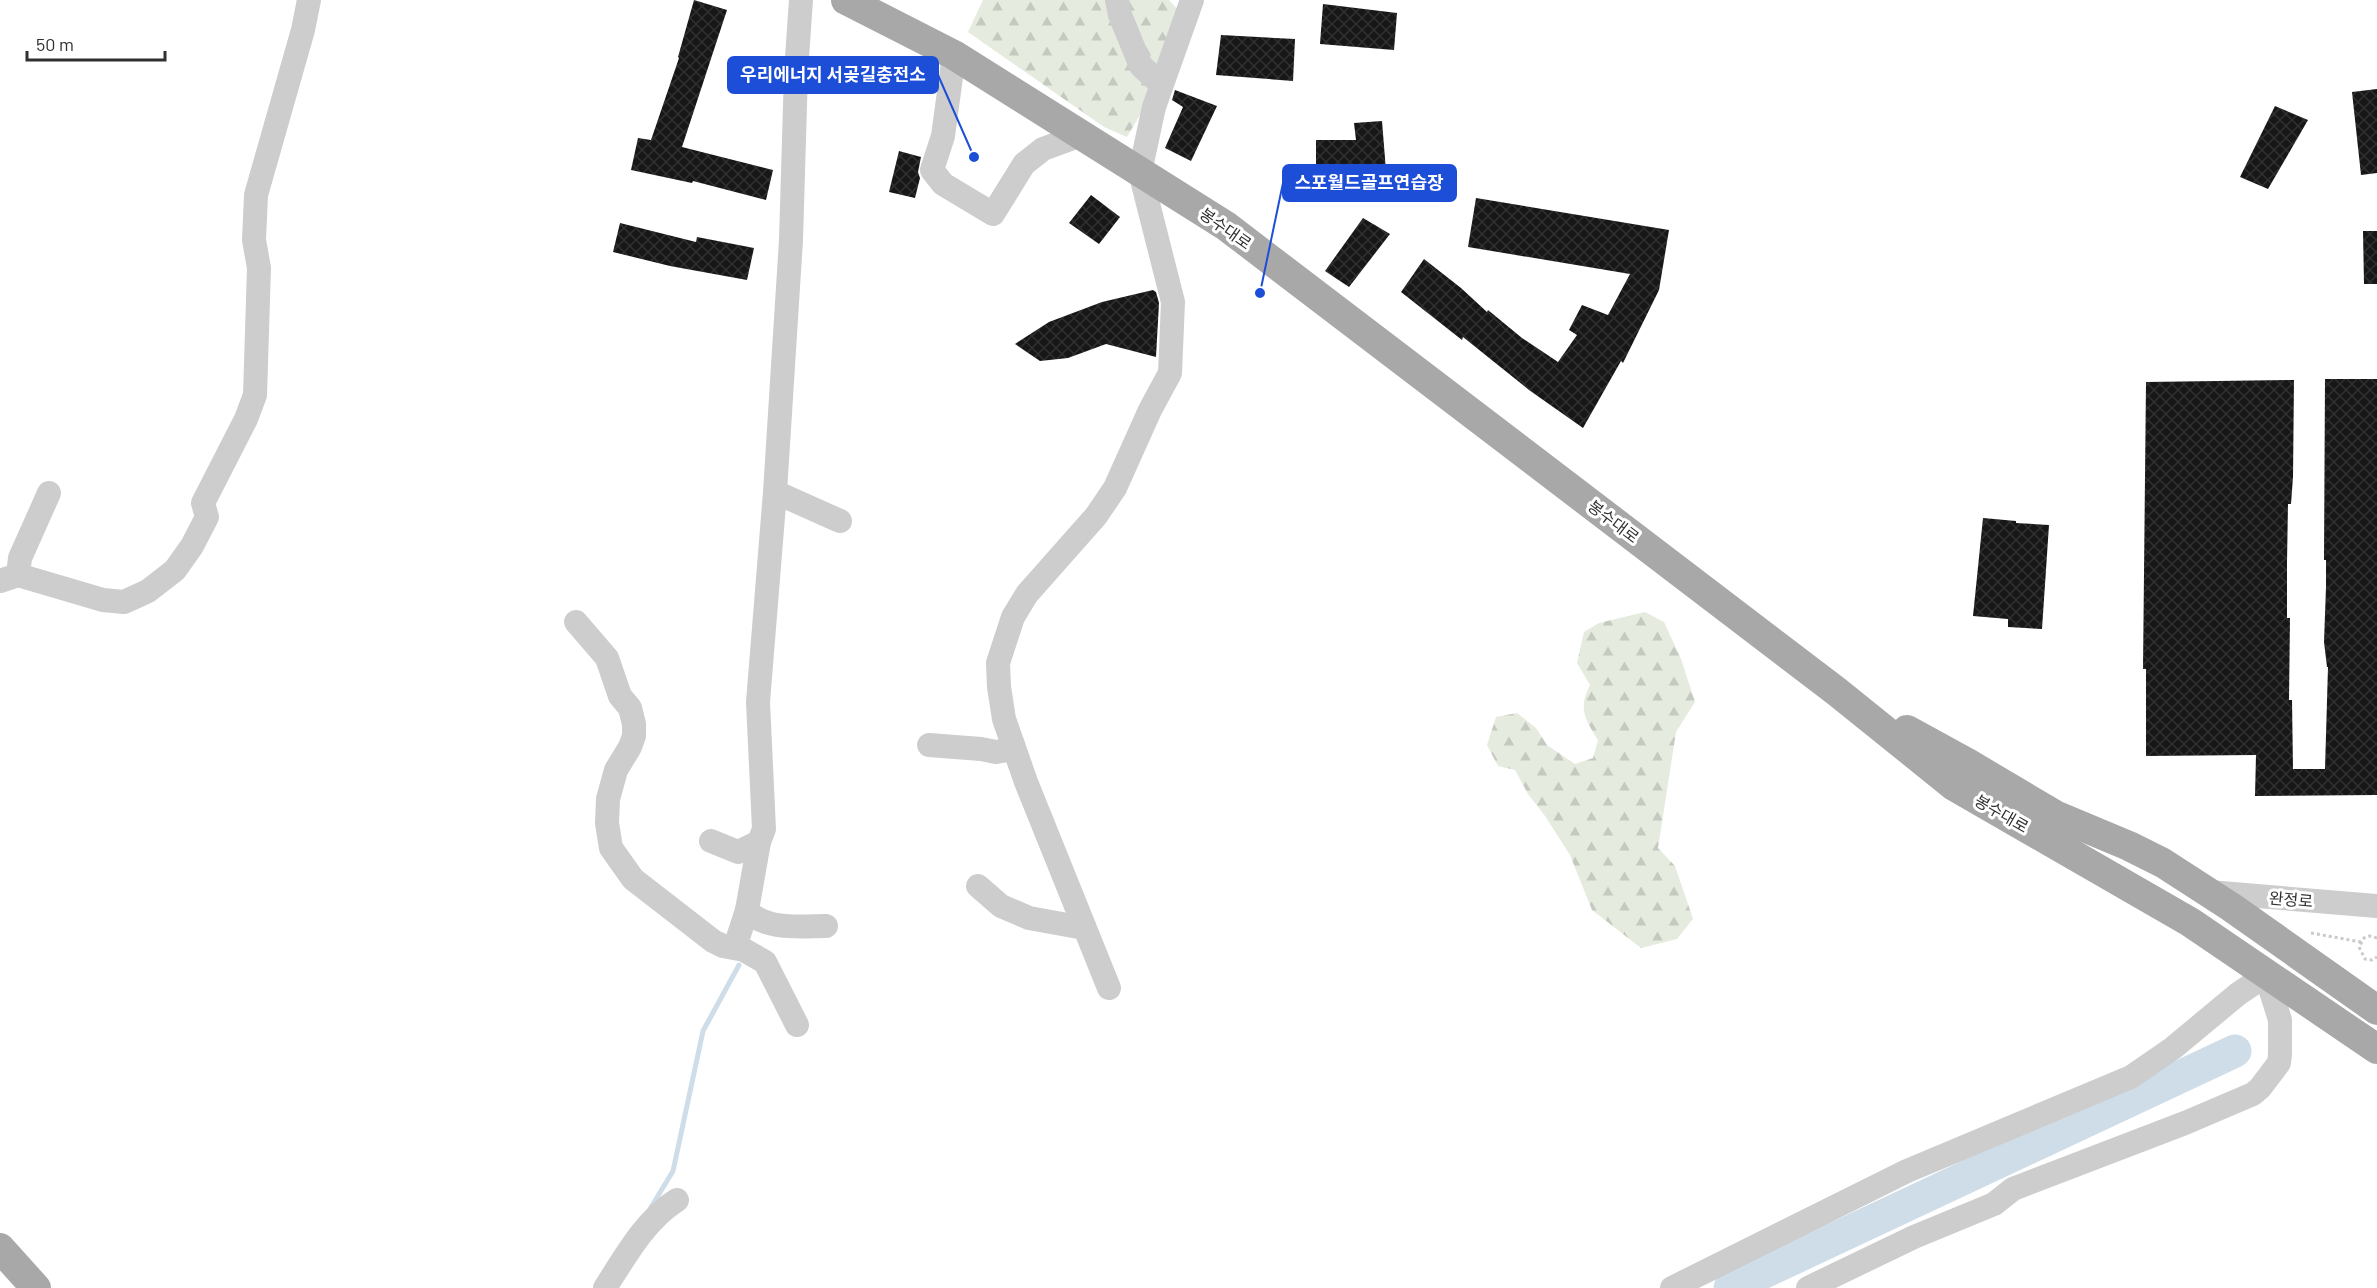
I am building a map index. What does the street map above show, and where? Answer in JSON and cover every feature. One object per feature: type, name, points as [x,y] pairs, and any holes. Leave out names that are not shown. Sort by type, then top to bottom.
[{"type":"main road","name":"봉수대로","points":[[846,0],[954,55],[1226,226],[1836,691],[1954,786],[2190,922],[2377,1049]]},
{"type":"main road","points":[[1836,691],[1969,764],[2055,815],[2163,863],[2231,907],[2377,1010]]},
{"type":"main road","points":[[2070,852],[2153,881],[2206,892]]},
{"type":"main road","points":[[2312,1006],[2309,997],[2310,990],[2316,984],[2338,983]]},
{"type":"main road","points":[[4,1254],[36,1288]]},
{"type":"street","points":[[49,493],[9,578],[103,600],[124,602],[148,591],[175,570],[201,531],[207,517],[203,503],[246,419],[255,395],[259,268],[254,240],[256,195],[303,30],[309,0]]},
{"type":"street","points":[[735,947],[747,910],[759,842],[764,829],[758,702],[792,240],[796,72],[801,0]]},
{"type":"street","points":[[1117,0],[1120,15],[1141,66],[1161,84]]},
{"type":"street","points":[[1109,988],[1004,719],[998,663],[1013,618],[1027,594],[1096,516],[1115,488],[1150,410],[1170,373],[1173,302],[1140,172],[1146,137],[1161,84],[1191,0]]},
{"type":"street","points":[[954,55],[943,136],[932,170],[943,184],[993,214],[1024,164],[1043,149],[1081,135]]},
{"type":"street","points":[[775,492],[840,521]]},
{"type":"street","points":[[576,622],[607,658],[620,696],[630,708],[634,724],[634,736],[616,770],[608,799],[607,823],[611,848],[633,879],[713,941],[723,946],[753,953],[765,962],[796,1025]]},
{"type":"street","points":[[929,745],[996,752],[1008,750],[1013,745]]},
{"type":"street","points":[[711,841],[738,852],[759,842]]},
{"type":"street","points":[[978,885],[1000,906],[1029,918],[1084,928]]},
{"type":"street","name":"완정로","points":[[2206,892],[2377,906]]},
{"type":"street","points":[[747,910],[759,919],[781,926],[826,926]]},
{"type":"street","points":[[1672,1288],[1908,1171],[2131,1077],[2173,1048],[2238,994],[2266,975],[2280,1020],[2279,1063],[2253,1094],[2013,1189],[1994,1204],[1914,1238],[1808,1288]]},
{"type":"street","points":[[606,1288],[632,1244],[665,1209],[677,1200]]},
{"type":"path","points":[[2370,936],[2371,930]]},
{"type":"path","points":[[2310,933],[2361,942]]},
{"type":"path","points":[[2377,938],[2370,936],[2364,938],[2359,947],[2365,959],[2372,960],[2377,957]]},
{"type":"green space","points":[[983,0],[1169,0],[1181,13],[1147,103],[1127,137],[1104,127],[968,32]]},
{"type":"green space","points":[[1645,612],[1664,622],[1681,659],[1695,702],[1676,732],[1658,848],[1675,866],[1693,919],[1677,939],[1641,948],[1592,910],[1570,855],[1528,794],[1515,770],[1498,766],[1487,745],[1496,717],[1517,713],[1536,728],[1547,745],[1575,764],[1593,758],[1598,740],[1587,720],[1584,707],[1590,685],[1577,663],[1584,632],[1599,623]]},
{"type":"building","points":[[694,0],[727,10],[682,147],[773,170],[766,200],[693,181],[692,183],[631,170],[638,138],[651,140],[679,58]]},
{"type":"building","points":[[1323,4],[1397,13],[1394,50],[1320,44]]},
{"type":"building","points":[[1221,35],[1295,39],[1293,81],[1216,75]]},
{"type":"building","points":[[2377,89],[2377,173],[2361,175],[2352,92]]},
{"type":"building","points":[[1175,90],[1217,106],[1191,161],[1165,148],[1183,107],[1172,100]]},
{"type":"building","points":[[2275,106],[2308,120],[2268,189],[2240,177]]},
{"type":"building","points":[[1382,121],[1387,183],[1352,186],[1352,199],[1316,199],[1316,140],[1356,140],[1354,123]]},
{"type":"building","points":[[899,151],[921,157],[918,172],[920,178],[915,198],[889,192]]},
{"type":"building","points":[[1091,195],[1120,217],[1099,244],[1069,223]]},
{"type":"building","points":[[1476,198],[1669,230],[1659,290],[1623,363],[1621,361],[1583,428],[1529,390],[1463,337],[1462,340],[1401,292],[1424,259],[1487,312],[1488,310],[1522,338],[1558,362],[1577,335],[1569,330],[1582,305],[1608,315],[1630,274],[1468,247]]},
{"type":"building","points":[[1363,218],[1390,234],[1349,287],[1325,271]]},
{"type":"building","points":[[620,223],[696,242],[697,237],[754,248],[747,280],[670,266],[613,252]]},
{"type":"building","points":[[2363,231],[2377,231],[2377,284],[2364,284]]},
{"type":"building","points":[[1153,290],[1156,292],[1159,303],[1156,357],[1106,344],[1068,358],[1040,361],[1015,344],[1049,322],[1102,302]]},
{"type":"building","points":[[2325,379],[2377,379],[2377,795],[2255,796],[2256,755],[2146,756],[2146,669],[2143,669],[2146,382],[2294,380],[2293,477],[2291,504],[2288,504],[2287,563],[2287,618],[2290,618],[2289,700],[2292,700],[2293,769],[2325,769],[2328,667],[2324,642]]},
{"type":"building","points":[[1983,518],[2049,525],[2042,629],[2008,627],[2008,619],[1973,616]]},
{"type":"waterway","points":[[650,1209],[673,1171],[703,1031],[739,965]]},
{"type":"waterway","points":[[1730,1288],[2235,1051]]},
{"type":"place","name":"우리에너지 서곶길충전소","points":[[974,157]]},
{"type":"place","name":"스포월드골프연습장","points":[[1260,293]]}]
